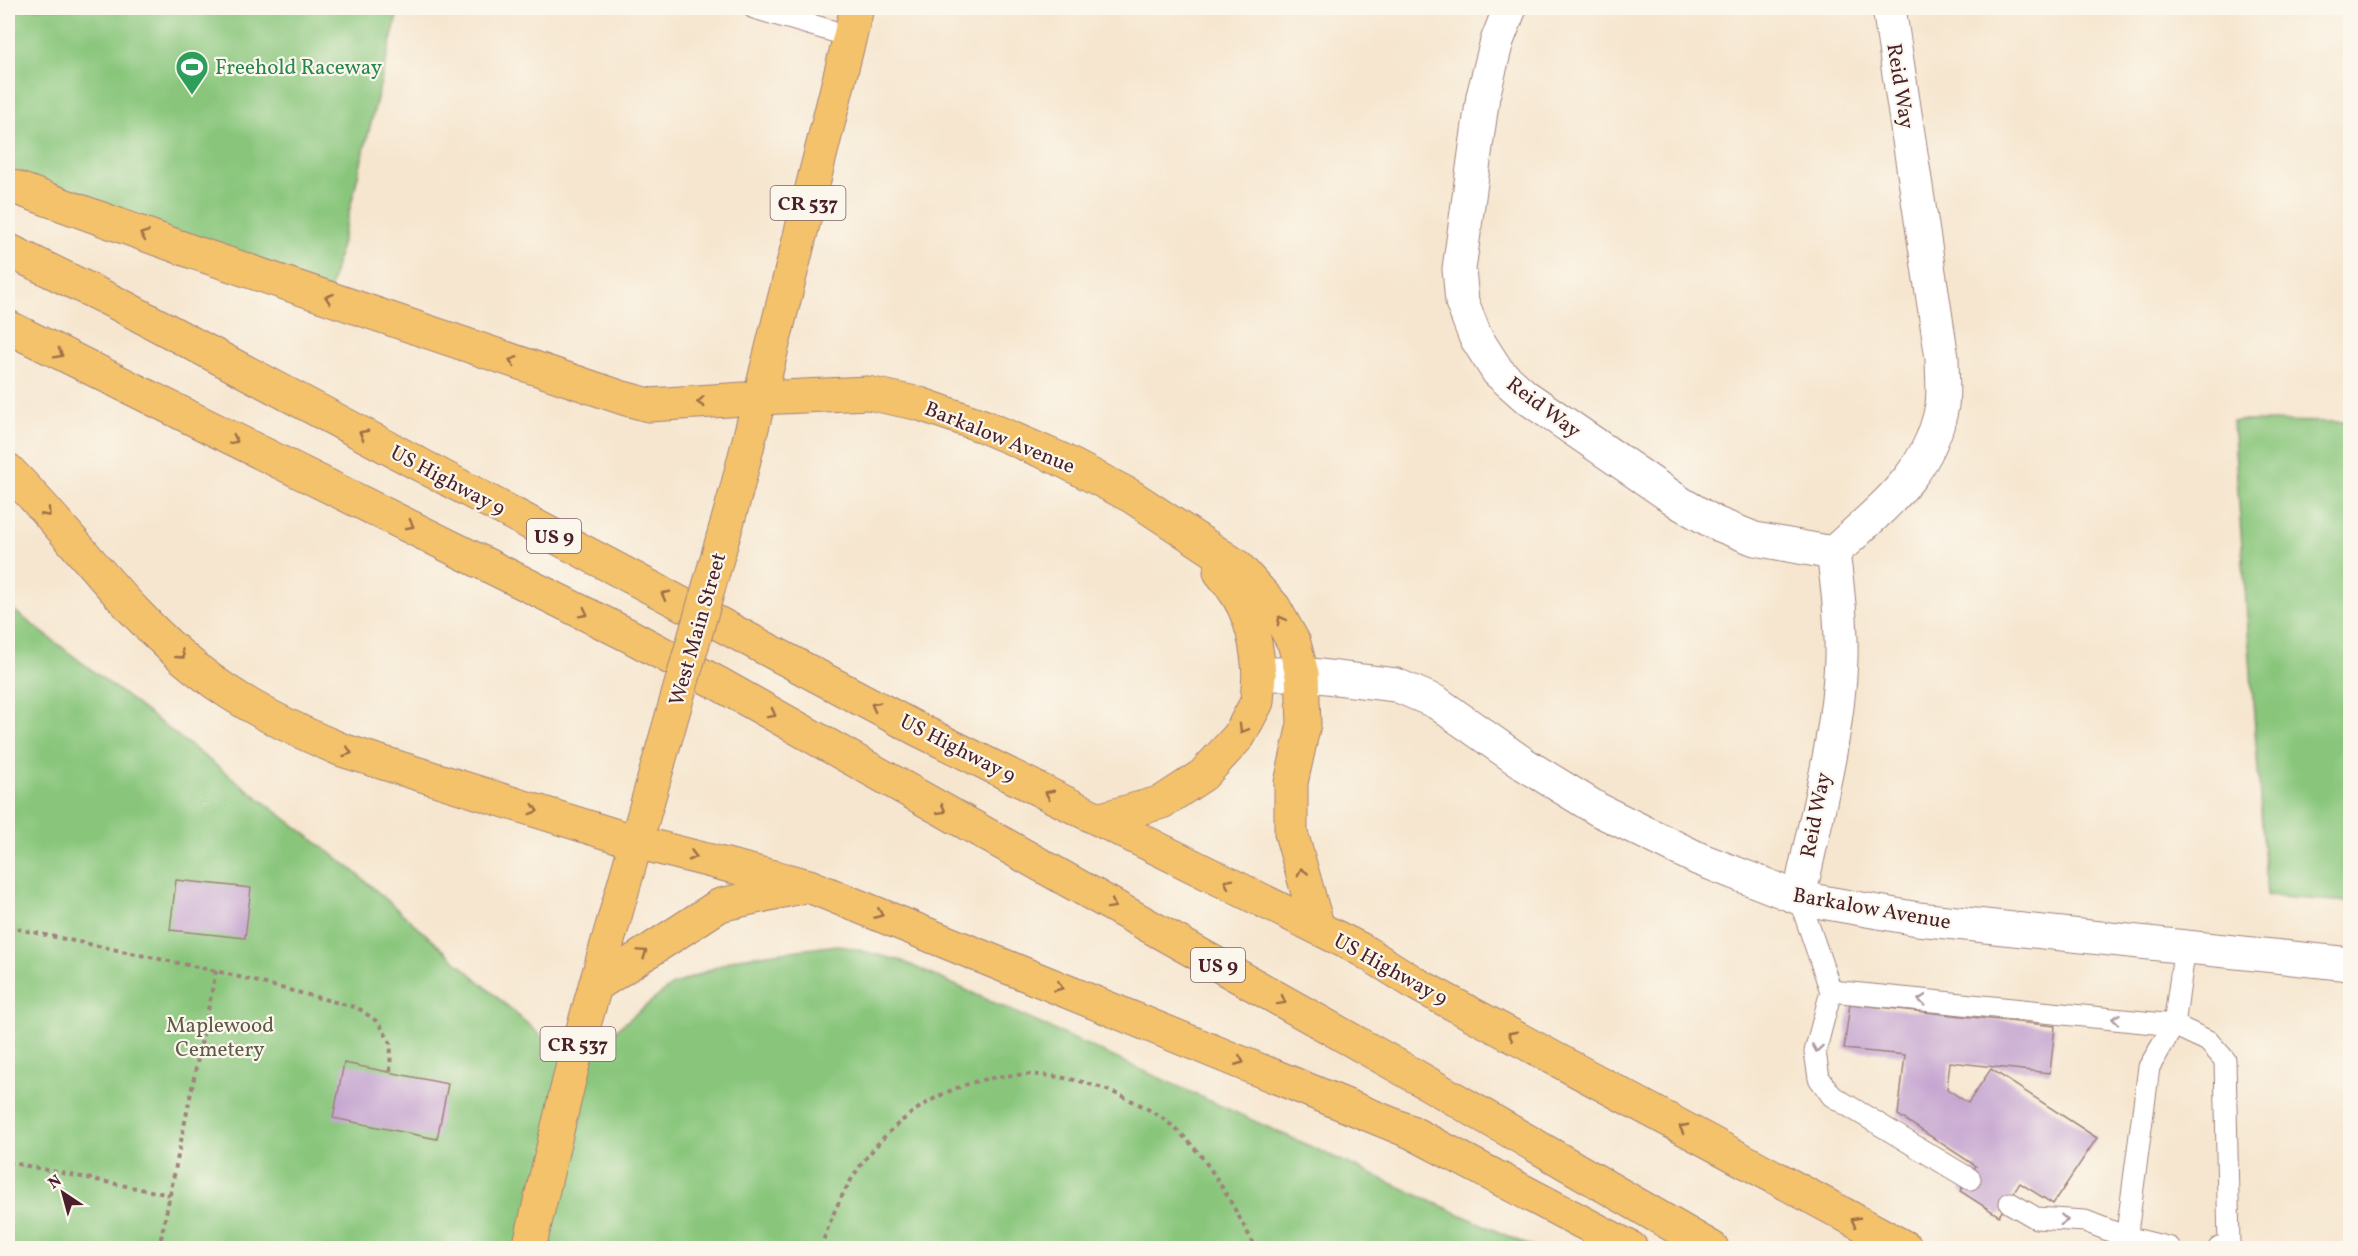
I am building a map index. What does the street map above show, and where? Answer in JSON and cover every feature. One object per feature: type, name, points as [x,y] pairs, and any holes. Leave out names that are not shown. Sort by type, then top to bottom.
[{"type":"main road","name":"West Main Street","points":[[528,1248],[573,1064],[736,492],[853,22]]},
{"type":"main road","name":"Barkalow Avenue","points":[[8,185],[193,252],[649,405],[868,393],[920,404],[983,426],[1060,459],[1131,496],[1237,566],[1274,607],[1294,643],[1302,674]]},
{"type":"main road","name":"US Highway 9","points":[[8,250],[120,305],[917,729],[1318,928],[1906,1248]]},
{"type":"main road","name":"US 9","points":[[8,327],[618,629],[722,685],[1403,1069],[1712,1248]]},
{"type":"main road","points":[[8,470],[156,633],[199,671],[246,704],[296,731],[342,750],[636,842],[808,886],[1411,1132],[1631,1248]]},
{"type":"main road","name":"Barkalow Avenue","points":[[1188,534],[1226,579],[1246,611],[1257,640],[1259,674]]},
{"type":"main road","points":[[1101,819],[1162,802],[1203,775],[1239,736],[1257,702],[1259,674]]},
{"type":"main road","points":[[1302,674],[1304,724],[1291,783],[1291,833],[1318,928]]},
{"type":"main road","points":[[595,986],[720,905],[808,886]]},
{"type":"street","name":"Reid Way","points":[[1509,8],[1497,41],[1483,96],[1459,269],[1462,302],[1474,336],[1498,372],[1526,396],[1682,504],[1715,524],[1755,538],[1833,553]]},
{"type":"street","name":"Reid Way","points":[[1833,553],[1912,478],[1933,439],[1942,404],[1942,358],[1889,8]]},
{"type":"street","name":"Reid Way","points":[[1799,898],[1836,711],[1840,608],[1833,553]]},
{"type":"street","name":"Barkalow Avenue","points":[[1259,674],[1302,674],[1396,685],[1436,702],[1524,764],[1599,810],[1699,859],[1799,898],[1918,919],[2350,964]]},
{"type":"lane","points":[[754,8],[853,22]]},
{"type":"lane","points":[[1799,898],[1831,991],[1815,1052],[1819,1078],[1832,1096],[1970,1179]]},
{"type":"lane","points":[[2125,1243],[2149,1067],[2174,1025],[2185,947]]},
{"type":"lane","points":[[1831,991],[2174,1025],[2208,1041],[2226,1060],[2229,1245],[2219,1248]]},
{"type":"lane","points":[[2010,1203],[2036,1218],[2085,1221],[2125,1243],[2170,1248]]},
{"type":"path","points":[[8,927],[216,971],[358,1008],[379,1023],[391,1044],[390,1072]]},
{"type":"path","points":[[159,1248],[216,971]]},
{"type":"path","points":[[821,1248],[838,1199],[866,1155],[889,1130],[917,1106],[952,1088],[1000,1077],[1040,1075],[1077,1080],[1125,1097],[1156,1114],[1181,1133],[1219,1181],[1255,1247],[1268,1248]]},
{"type":"path","points":[[8,1162],[170,1195]]},
{"type":"green space","name":"Freehold Raceway","points":[[8,8],[399,8],[328,298],[8,185]]},
{"type":"green space","points":[[2233,421],[2350,422],[2350,902],[2267,896]]},
{"type":"green space","name":"Maplewood Cemetery","points":[[8,606],[354,871],[573,1064],[671,986],[738,958],[838,945],[902,961],[1534,1248],[8,1248]]},
{"type":"building","points":[[176,880],[251,888],[245,938],[170,930]]},
{"type":"building","points":[[1850,1004],[2055,1026],[2050,1073],[1950,1062],[1947,1089],[1968,1103],[1991,1069],[2097,1138],[2053,1204],[2020,1183],[1999,1216],[1960,1191],[1976,1166],[1898,1115],[1905,1055],[1844,1049]]},
{"type":"building","points":[[344,1063],[448,1084],[437,1139],[333,1118]]},
{"type":"place","name":"Freehold Raceway","points":[[192,96]]}]
